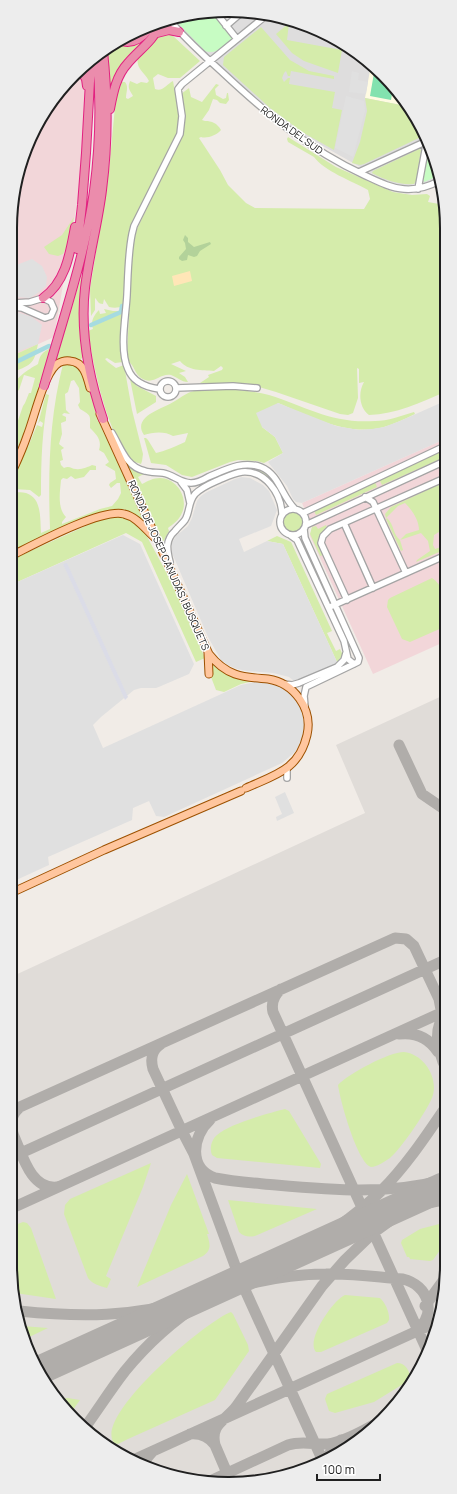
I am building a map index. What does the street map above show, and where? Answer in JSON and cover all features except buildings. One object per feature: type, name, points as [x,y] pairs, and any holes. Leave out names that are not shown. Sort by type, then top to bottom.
[{"type":"highway","points":[[107,128],[113,93],[119,75],[127,64],[157,33],[159,29]]},
{"type":"highway","points":[[157,33],[169,30],[179,32]]},
{"type":"highway","points":[[129,42],[138,40],[142,36]]},
{"type":"highway","points":[[103,419],[92,379],[85,344],[84,301],[89,260],[102,192],[106,150],[106,84],[104,58]]},
{"type":"highway","points":[[44,386],[71,291],[91,207],[97,169],[99,135],[97,63]]},
{"type":"highway","points":[[66,307],[68,290],[79,239],[91,68]]},
{"type":"highway","points":[[83,75],[86,79],[88,105]]},
{"type":"highway","points":[[43,298],[55,287],[66,266],[72,246],[84,177]]},
{"type":"main road","name":"RONDA DE JOSEP CANUDAS I BUSQUETS","points":[[17,461],[27,437],[44,386],[54,368],[59,363],[70,360],[80,364],[85,371],[97,410],[103,419],[146,514],[156,540],[207,649],[218,664],[230,672],[242,676],[268,679],[283,684],[296,694],[305,708],[308,726],[306,739],[294,763],[279,774],[104,850],[17,891]]},
{"type":"main road","points":[[17,553],[90,520],[113,513],[123,514],[134,518],[156,540]]},
{"type":"main road","points":[[207,649],[210,674]]},
{"type":"street","points":[[219,17],[237,39]]},
{"type":"street","points":[[226,26],[236,17]]},
{"type":"street","points":[[159,389],[144,386],[134,379],[127,368],[125,360],[124,342],[130,249],[134,226],[174,148],[182,129],[182,116],[178,89],[182,84],[261,20]]},
{"type":"street","name":"RONDA DEL SUD","points":[[173,24],[179,32],[277,122],[312,146],[359,172],[396,188],[418,189],[435,183]]},
{"type":"street","points":[[359,172],[422,143]]},
{"type":"street","points":[[418,189],[425,151]]},
{"type":"street","points":[[17,302],[30,302],[43,298],[50,301],[54,306],[54,312],[48,318],[43,318],[30,311],[17,308]]},
{"type":"street","points":[[167,381],[174,383],[176,388],[173,396],[168,398],[162,396],[159,389],[162,382],[167,381]]},
{"type":"street","points":[[176,388],[233,386],[257,388]]},
{"type":"street","points":[[103,419],[124,455],[133,466],[143,471],[172,475],[181,482],[187,490],[190,503]]},
{"type":"street","points":[[303,513],[440,448]]},
{"type":"street","points":[[290,535],[298,534],[305,527],[376,491],[440,463]]},
{"type":"street","points":[[181,482],[192,483],[238,465],[255,465],[265,470],[275,478],[289,503],[295,509],[303,513],[306,520],[305,538],[359,658],[358,662],[354,664],[299,684],[283,684]]},
{"type":"street","points":[[173,576],[168,557],[167,543],[172,533],[187,517],[190,503],[194,496],[202,488],[233,474],[242,472],[259,476],[270,484],[280,500],[282,514],[280,523],[281,527],[286,533],[297,540],[344,642],[348,659],[354,664]]},
{"type":"street","points":[[347,600],[322,543],[324,533],[440,480]]},
{"type":"street","points":[[373,502],[376,491]]},
{"type":"street","points":[[365,497],[373,502],[406,573]]},
{"type":"street","points":[[282,514],[290,509],[295,509]]},
{"type":"street","points":[[344,523],[373,588]]},
{"type":"street","points":[[328,608],[440,558]]},
{"type":"street","points":[[305,708],[304,696],[306,687],[341,664],[347,651]]},
{"type":"street","points":[[287,769],[287,778]]},
{"type":"shaded area","points":[[215,17],[242,17],[283,24],[309,33],[334,45],[368,69],[388,89],[412,123],[424,148],[434,180],[424,184],[394,186],[266,114],[176,24]]},
{"type":"shaded area","points":[[352,71],[359,73],[358,80],[368,82],[366,94],[349,92]]},
{"type":"shaded area","points":[[370,71],[388,89],[399,105],[365,98]]},
{"type":"shaded area","points":[[81,77],[85,84],[85,118],[80,186],[54,337],[17,354],[17,215],[24,174],[39,135],[53,111],[69,89]]},
{"type":"shaded area","points":[[346,96],[364,101],[365,111],[353,157],[335,148]]},
{"type":"shaded area","points":[[32,259],[42,266],[47,277],[46,286],[30,298],[17,297],[17,265]]},
{"type":"shaded area","points":[[17,312],[32,317],[42,325],[38,344],[17,352]]},
{"type":"shaded area","points":[[278,403],[336,426],[359,430],[384,427],[440,403],[440,441],[302,503],[296,502],[293,499],[287,486],[268,462],[283,453],[275,437],[262,427],[256,413]]},
{"type":"shaded area","points":[[440,441],[440,644],[373,674],[310,536],[312,527],[302,503]]},
{"type":"shaded area","points":[[242,477],[250,478],[263,485],[269,491],[277,510],[271,526],[239,539],[244,552],[267,541],[283,544],[337,662],[332,666],[294,681],[289,677],[273,673],[237,669],[221,660],[208,637],[172,553],[172,543],[176,536],[188,526],[197,501],[201,496]]},
{"type":"shaded area","points":[[123,535],[140,544],[194,664],[189,674],[156,688],[141,688],[134,690],[101,717],[93,725],[103,748],[241,685],[260,681],[270,682],[285,688],[299,703],[304,725],[302,739],[295,752],[282,763],[164,817],[156,816],[149,801],[133,808],[132,820],[48,857],[49,865],[17,880],[17,582]]},
{"type":"shaded area","points":[[67,563],[128,697],[125,700],[63,564]]},
{"type":"shaded area","points":[[440,697],[440,1279],[436,1307],[424,1346],[412,1371],[404,1383],[388,1405],[368,1425],[334,1449],[296,1466],[270,1473],[242,1477],[215,1477],[187,1473],[161,1466],[135,1455],[123,1449],[89,1425],[69,1405],[45,1371],[28,1333],[21,1307],[17,1279],[17,974],[365,813],[336,745]]},
{"type":"shaded area","points":[[285,792],[294,813],[277,821],[276,817],[282,814],[275,797]]},
{"type":"green space","points":[[221,17],[235,36],[214,52],[205,51],[178,23]]},
{"type":"green space","points":[[287,25],[289,26],[287,40],[341,50],[338,73],[304,61],[292,53],[276,34]]},
{"type":"green space","points":[[261,27],[290,60],[309,71],[334,76],[334,79],[291,71],[290,76],[288,76],[286,71],[282,78],[284,82],[290,78],[289,84],[335,92],[332,108],[342,110],[334,150],[302,132],[270,108],[223,65],[224,57]]},
{"type":"green space","points":[[153,31],[111,90],[107,56],[123,45],[141,42]]},
{"type":"green space","points":[[161,34],[172,35],[200,61],[180,78],[168,78],[158,74],[153,78],[155,89],[158,90],[163,89],[173,81],[180,120],[177,133],[132,224],[124,306],[116,308],[109,307],[104,299],[103,304],[101,304],[95,298],[95,310],[91,316],[90,289],[109,170],[116,96],[121,82],[125,82],[126,84],[126,98],[128,99],[133,96],[129,88],[130,81],[137,84],[141,82],[147,83],[149,81],[140,70],[137,59],[138,54]]},
{"type":"green space","points":[[374,75],[392,94],[391,100],[370,96]]},
{"type":"green space","points":[[216,84],[219,85],[215,89],[216,95],[223,99],[226,98],[228,93],[229,100],[226,104],[220,103],[213,99],[209,110],[202,120],[214,123],[221,130],[212,136],[199,138],[228,185],[246,203],[255,208],[364,209],[370,199],[368,190],[324,167],[314,157],[288,142],[288,137],[336,167],[393,192],[412,195],[427,194],[430,196],[428,202],[438,204],[440,215],[440,394],[417,404],[389,413],[369,415],[361,404],[360,395],[364,382],[359,383],[359,369],[357,368],[358,398],[353,413],[348,415],[340,414],[245,383],[200,383],[209,377],[208,375],[222,370],[223,368],[221,366],[214,371],[187,367],[180,361],[171,364],[186,371],[179,373],[185,377],[188,382],[171,375],[149,381],[141,378],[137,374],[128,361],[127,353],[133,240],[182,136],[185,116],[181,94],[189,88],[191,97],[202,102]]},
{"type":"green space","points":[[365,98],[399,105],[412,123],[419,138],[364,164],[360,165],[352,163],[360,142],[367,111]]},
{"type":"green space","points":[[419,149],[421,150],[416,181],[414,184],[392,182],[372,173],[373,171]]},
{"type":"green space","points":[[427,156],[434,178],[424,182],[423,179]]},
{"type":"green space","points":[[74,217],[67,246],[63,254],[58,256],[49,254],[44,247],[62,235]]},
{"type":"green space","points":[[185,235],[188,238],[188,242],[194,247],[210,242],[211,244],[200,251],[197,256],[194,257],[188,255],[187,260],[182,261],[179,257],[186,249],[183,240]]},
{"type":"green space","points":[[86,262],[83,357],[80,360],[54,363]]},
{"type":"green space","points":[[104,309],[123,311],[123,362],[115,363],[107,358],[105,359],[116,368],[124,365],[132,410],[143,454],[141,464],[134,463],[125,452],[117,437],[109,420],[98,382],[88,331],[93,329],[93,319],[99,310],[100,314],[106,313]]},
{"type":"green space","points":[[38,344],[33,360],[25,367],[17,371],[17,354]]},
{"type":"green space","points":[[51,348],[26,428],[17,449],[17,423],[23,406],[29,393],[31,393],[35,378],[24,375],[19,390],[17,391],[17,380],[38,364],[43,352]]},
{"type":"green space","points":[[70,363],[81,369],[88,384],[102,429],[145,522],[127,511],[121,509],[112,510],[84,519],[17,549],[17,493],[26,493],[35,499],[39,509],[41,533],[50,529],[50,446],[58,385],[63,364]],"holes":[[[74,380],[79,388],[80,402],[78,405],[80,409],[90,416],[90,428],[97,435],[100,443],[99,450],[104,453],[109,462],[105,465],[115,471],[116,479],[109,485],[111,488],[117,483],[120,483],[121,493],[112,506],[100,509],[62,524],[66,517],[60,505],[61,480],[63,478],[67,479],[71,476],[75,479],[84,477],[90,470],[96,470],[96,466],[92,465],[80,469],[68,467],[64,468],[60,461],[63,460],[61,450],[64,448],[59,444],[62,434],[61,423],[66,421],[66,417],[62,415],[64,413],[70,414],[66,410],[65,394],[68,392],[71,381]]]},
{"type":"green space","points":[[130,379],[137,386],[156,396],[156,402],[137,414]]},
{"type":"green space","points":[[235,389],[269,395],[320,414],[346,420],[380,421],[414,412],[415,414],[384,427],[356,429],[329,424],[278,403],[262,427],[275,437],[283,453],[264,463],[238,460],[192,477],[182,475],[166,465],[151,463],[144,438],[148,440],[156,453],[185,442],[188,433],[173,436],[159,432],[144,435],[141,428],[145,418],[191,392],[199,390]]},
{"type":"green space","points":[[46,394],[49,395],[43,432],[41,495],[39,497],[30,490],[17,489],[17,467],[25,449],[28,447],[37,425],[42,427],[43,423],[40,421],[38,424]]},
{"type":"green space","points":[[440,452],[440,459],[382,485],[379,479]]},
{"type":"green space","points":[[126,464],[144,474],[138,477],[142,484],[155,479],[166,479],[176,485],[183,496],[184,502],[181,515],[168,528],[169,531],[162,544]]},
{"type":"green space","points":[[246,467],[254,468],[265,473],[270,477],[284,497],[281,499],[278,491],[247,470],[207,483],[206,480],[234,469]]},
{"type":"green space","points":[[375,482],[377,487],[316,515],[313,509]]},
{"type":"green space","points":[[440,484],[440,531],[434,535],[433,545],[435,549],[440,547],[440,552],[416,562],[430,551],[428,541],[421,533],[400,540],[406,534],[419,530],[415,515],[405,503],[398,506],[386,518],[385,514],[391,507]]},
{"type":"green space","points":[[293,512],[300,515],[303,522],[300,529],[293,532],[286,529],[283,522],[286,515]]},
{"type":"green space","points":[[115,516],[129,518],[144,531],[172,583],[205,658],[196,662],[142,542],[126,533],[17,582],[17,557],[99,520]]},
{"type":"green space","points":[[387,518],[396,535],[400,540],[403,550],[401,551],[386,519]]},
{"type":"green space","points":[[326,525],[327,528],[321,534],[319,540],[323,555],[320,556],[310,534],[312,527],[316,526],[318,529]]},
{"type":"green space","points":[[277,536],[291,542],[292,544],[332,631],[327,633],[336,651],[340,649],[343,655],[337,662],[283,544],[267,541]]},
{"type":"green space","points":[[432,578],[440,586],[440,629],[410,642],[402,639],[387,607],[388,600]]},
{"type":"green space","points":[[212,662],[254,681],[241,684],[224,692],[216,690],[211,677]]},
{"type":"green space","points":[[404,1052],[417,1057],[428,1067],[433,1081],[433,1095],[421,1118],[395,1153],[381,1164],[371,1167],[366,1163],[360,1154],[355,1143],[342,1103],[338,1085],[350,1075],[369,1064],[397,1053]]},
{"type":"green space","points":[[285,1109],[289,1111],[321,1164],[320,1168],[217,1158],[212,1155],[212,1141],[223,1131],[250,1119]]},
{"type":"green space","points":[[151,1163],[143,1187],[106,1276],[111,1279],[107,1288],[96,1284],[88,1278],[64,1214],[65,1205],[70,1199]]},
{"type":"green space","points":[[187,1174],[209,1234],[207,1234],[209,1249],[203,1256],[137,1287],[171,1205]]},
{"type":"green space","points":[[228,1200],[317,1209],[255,1236],[245,1236],[239,1232]]},
{"type":"green space","points":[[23,1222],[27,1223],[31,1228],[56,1299],[19,1294],[17,1279],[17,1224]]},
{"type":"green space","points":[[440,1224],[440,1250],[433,1260],[410,1259],[407,1257],[401,1243],[402,1240],[420,1229]]},
{"type":"green space","points":[[345,1295],[380,1298],[387,1308],[389,1320],[387,1323],[321,1352],[316,1352],[314,1339],[322,1320],[334,1304]]},
{"type":"green space","points":[[231,1312],[248,1345],[249,1351],[215,1400],[118,1444],[114,1443],[112,1430],[120,1412],[135,1392],[177,1350],[199,1332]]},
{"type":"green space","points":[[26,1326],[48,1328],[29,1337]]},
{"type":"green space","points":[[397,1363],[404,1365],[410,1374],[403,1384],[374,1402],[335,1413],[329,1411],[325,1399],[327,1394]]},
{"type":"green space","points":[[64,1398],[68,1398],[80,1400],[73,1409]]},
{"type":"sand","points":[[190,271],[192,281],[174,286],[172,276]]},
{"type":"waterway","points":[[91,325],[121,312],[122,306]]},
{"type":"waterway","points":[[17,362],[49,346]]},
{"type":"taxiway","points":[[399,745],[422,794],[440,806]]},
{"type":"taxiway","points":[[17,1108],[395,938],[406,939],[414,946],[439,999],[440,1004]]},
{"type":"taxiway","points":[[17,1155],[440,962]]},
{"type":"taxiway","points":[[281,989],[274,999],[272,1005],[273,1012],[424,1345]]},
{"type":"taxiway","points":[[17,1206],[440,1013]]},
{"type":"taxiway","points":[[440,1022],[437,1043],[440,1052]]},
{"type":"taxiway","points":[[399,1034],[411,1034],[422,1037],[438,1052]]},
{"type":"taxiway","points":[[161,1044],[152,1055],[153,1069],[194,1154],[240,1279],[320,1456]]},
{"type":"taxiway","points":[[289,1257],[337,1227],[371,1201],[406,1163],[440,1115]]},
{"type":"taxiway","points":[[210,1120],[199,1135],[196,1152],[200,1167],[206,1174],[215,1178],[339,1190],[402,1188],[440,1181]]},
{"type":"taxiway","points":[[17,1143],[28,1169],[34,1177],[40,1183],[57,1187]]},
{"type":"taxiway","points":[[215,1445],[214,1438],[217,1427],[236,1407],[322,1286],[345,1260],[373,1233],[422,1199],[440,1190]]},
{"type":"taxiway","points":[[418,1205],[440,1201]]},
{"type":"taxiway","points":[[353,1228],[396,1212]]},
{"type":"taxiway","points":[[238,1281],[281,1261]]},
{"type":"taxiway","points":[[186,1304],[255,1282],[290,1276],[345,1274],[403,1279],[412,1282],[419,1287],[427,1300],[427,1316],[423,1324],[416,1331]]},
{"type":"taxiway","points":[[425,1306],[439,1287]]},
{"type":"taxiway","points":[[22,1311],[85,1315],[107,1314],[172,1305],[193,1298]]},
{"type":"taxiway","points":[[88,1424],[120,1378],[142,1351],[171,1325],[202,1302]]},
{"type":"taxiway","points":[[140,1457],[432,1324]]},
{"type":"taxiway","points":[[190,1434],[201,1435],[213,1442],[229,1477]]},
{"type":"taxiway","points":[[219,1477],[288,1445],[299,1443],[328,1444],[355,1435]]},
{"type":"taxiway","points":[[332,1450],[341,1440]]},
{"type":"taxiway","points":[[146,1460],[153,1451]]},
{"type":"runway","points":[[44,1368],[440,1188]]}]
